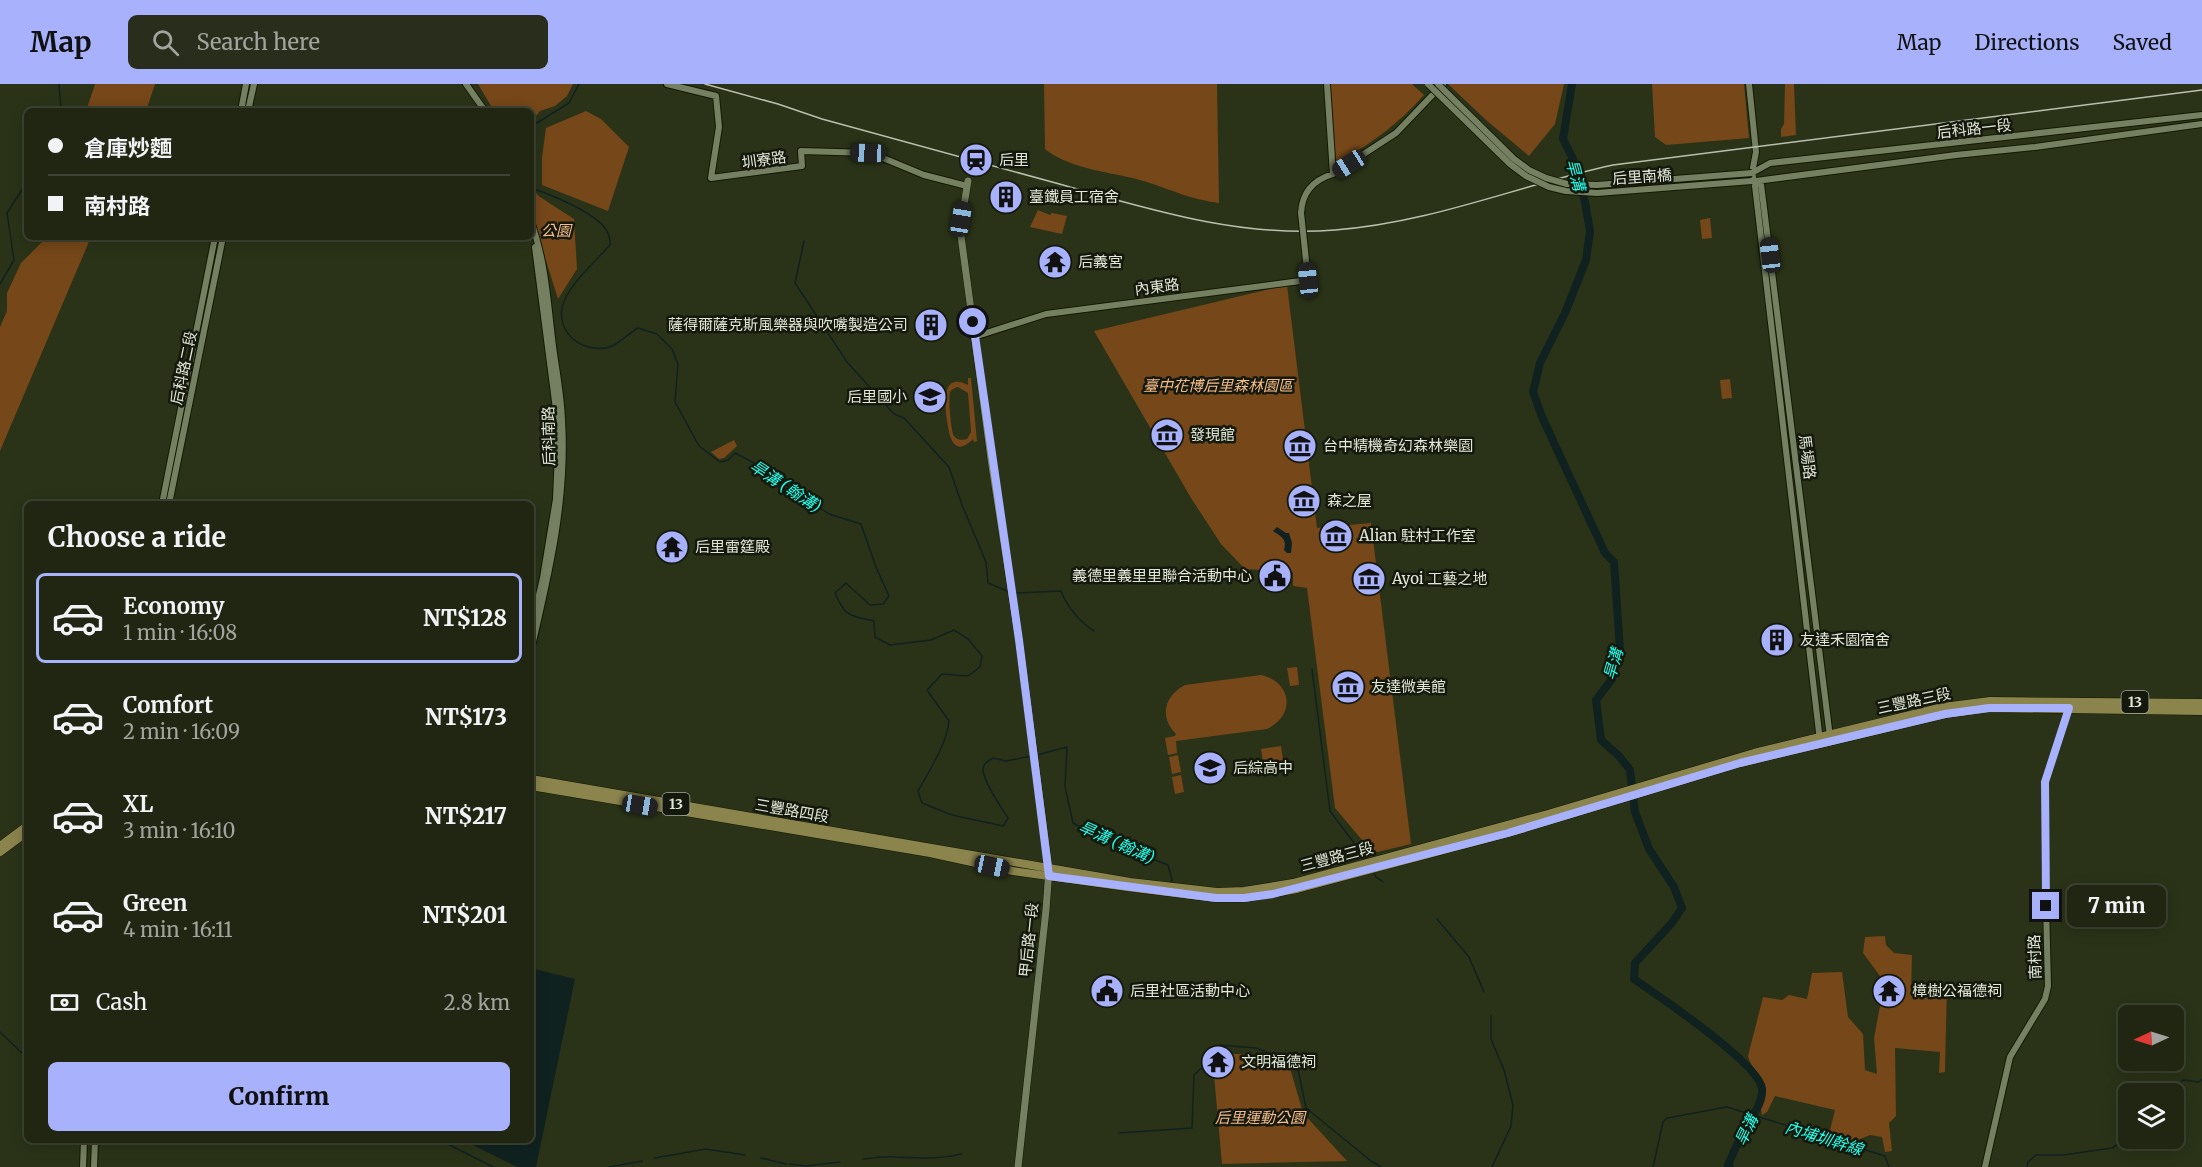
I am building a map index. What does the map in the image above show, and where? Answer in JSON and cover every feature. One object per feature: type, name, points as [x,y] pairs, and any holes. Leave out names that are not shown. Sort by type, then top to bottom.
[{"type":"main road","name":"甲后路一段","points":[[968,183],[961,236],[1019,640],[1049,872],[1018,1167]]},
{"type":"main road","name":"三豐路三段","points":[[1049,872],[1217,892],[1244,891],[1330,874],[1612,799],[1734,758],[1965,711],[2069,705],[2202,704]]},
{"type":"main road","name":"三豐路三段","points":[[2069,705],[2202,711]]},
{"type":"main road","name":"三豐路四段","points":[[534,780],[1049,872]]},
{"type":"main road","name":"三豐路四段","points":[[534,787],[930,853],[1013,871],[1049,872]]},
{"type":"main road","points":[[0,846],[24,828]]},
{"type":"main road","points":[[0,852],[24,834]]},
{"type":"street","points":[[242,108],[246,84]]},
{"type":"street","points":[[249,108],[254,84]]},
{"type":"street","points":[[466,84],[485,108]]},
{"type":"street","points":[[471,84],[485,108]]},
{"type":"street","name":"圳寮路","points":[[667,84],[716,96],[719,127],[711,178],[802,166],[801,151],[871,153],[924,175],[968,183]]},
{"type":"street","points":[[1327,84],[1333,174],[1395,133],[1443,84]]},
{"type":"street","name":"后里南橋","points":[[1428,84],[1510,164],[1526,176],[1549,187],[1566,191],[1597,193],[1752,181]]},
{"type":"street","name":"后里南橋","points":[[1438,84],[1514,159],[1546,178],[1567,184],[1597,185],[1752,173]]},
{"type":"street","name":"馬場路","points":[[1749,84],[1756,153],[1752,181],[1755,186],[1820,741]]},
{"type":"street","name":"后科路一段","points":[[1752,173],[1770,163],[2202,115]]},
{"type":"street","name":"后科路一段","points":[[1752,181],[2035,147],[2202,124]]},
{"type":"street","name":"內東路","points":[[974,337],[1046,314],[1308,280],[1301,213],[1302,201],[1314,183],[1322,177],[1333,174]]},
{"type":"street","name":"馬場路","points":[[1752,181],[1761,184],[1830,738]]},
{"type":"street","name":"后科南路","points":[[534,232],[545,270],[560,421],[561,498],[534,635]]},
{"type":"street","name":"后科路二段","points":[[168,501],[167,494],[214,240]]},
{"type":"street","name":"后科路二段","points":[[164,501],[167,494],[222,240]]},
{"type":"street","name":"后科南路","points":[[533,240],[540,271],[560,421]]},
{"type":"street","points":[[201,308],[208,310]]},
{"type":"street","name":"后科南路","points":[[534,618],[545,578]]},
{"type":"street","name":"南村路","points":[[1985,1167],[2010,1057],[2045,999],[2049,986],[2044,864],[2045,782],[2069,705]]},
{"type":"street","points":[[83,1167],[84,1143]]},
{"type":"street","points":[[94,1167],[95,1143]]},
{"type":"green space","points":[[95,84],[155,84],[147,108],[87,108]]},
{"type":"green space","points":[[478,84],[573,84],[567,96],[555,106],[540,111],[534,118],[534,108],[492,108]]},
{"type":"green space","points":[[1044,84],[1217,84],[1219,203],[1191,197],[1147,182],[1093,170],[1055,156],[1045,149]]},
{"type":"green space","points":[[1330,84],[1412,84],[1424,95],[1393,125],[1336,165]]},
{"type":"green space","points":[[1448,84],[1564,84],[1555,124],[1529,156]]},
{"type":"green space","points":[[1652,84],[1744,84],[1749,138],[1666,145],[1655,137]]},
{"type":"green space","points":[[1785,84],[1794,84],[1796,135],[1781,137],[1784,124]]},
{"type":"green space","points":[[586,111],[601,119],[629,147],[608,211],[542,185],[542,157],[546,128]]},
{"type":"green space","name":"公園","points":[[534,191],[574,219],[577,269],[558,299],[534,223]]},
{"type":"green space","points":[[1038,210],[1050,215],[1052,213],[1067,216],[1062,234],[1030,227]]},
{"type":"green space","points":[[1710,218],[1712,238],[1702,239],[1700,220]]},
{"type":"green space","points":[[44,240],[90,240],[0,451],[0,327],[7,311],[7,293],[21,263]]},
{"type":"green space","name":"臺中花博后里森林園區","points":[[1287,285],[1317,528],[1371,523],[1411,844],[1373,853],[1335,808],[1307,588],[1293,586],[1293,572],[1245,569],[1221,544],[1191,498],[1094,331]]},
{"type":"green space","points":[[968,378],[971,378],[977,441],[974,442],[973,439],[959,447],[955,445],[949,433],[946,394],[950,384],[954,382],[968,385]],"holes":[[[958,387],[968,393],[971,432],[967,439],[960,440],[953,433],[950,392]]]},
{"type":"green space","points":[[1730,379],[1732,398],[1722,399],[1720,380]]},
{"type":"green space","points":[[734,440],[737,446],[724,458],[719,459],[711,452]]},
{"type":"green space","points":[[1297,667],[1299,685],[1290,686],[1287,668]]},
{"type":"green space","points":[[1261,675],[1279,684],[1284,691],[1286,708],[1283,716],[1276,723],[1267,729],[1176,741],[1177,753],[1168,755],[1165,738],[1176,734],[1167,721],[1166,714],[1166,707],[1172,695],[1185,685]]},
{"type":"green space","points":[[1281,746],[1284,766],[1264,768],[1261,749]]},
{"type":"green space","points":[[1178,755],[1181,772],[1172,774],[1169,757]]},
{"type":"green space","points":[[1181,775],[1184,792],[1175,794],[1172,777]]},
{"type":"green space","points":[[1885,936],[1886,945],[1894,953],[1912,955],[1911,995],[1947,984],[1945,1072],[1939,1073],[1940,1052],[1895,1048],[1896,1116],[1889,1123],[1892,1151],[1885,1152],[1882,1137],[1870,1135],[1853,1142],[1829,1134],[1835,1110],[1775,1096],[1767,1112],[1762,1115],[1759,1097],[1766,1092],[1765,1087],[1748,1056],[1763,997],[1782,1000],[1789,995],[1807,999],[1812,973],[1842,972],[1848,1017],[1863,1034],[1865,1070],[1877,1074],[1874,1038],[1880,1006],[1896,999],[1895,992],[1891,991],[1863,953],[1865,937]]},
{"type":"green space","name":"后里運動公園","points":[[1217,1054],[1246,1054],[1263,1057],[1290,1068],[1303,1113],[1347,1161],[1222,1164],[1213,1064]]},
{"type":"water","points":[[1277,527],[1289,533],[1292,543],[1291,553],[1284,550],[1283,539],[1273,531]]},
{"type":"water","points":[[534,969],[575,979],[536,1167],[517,1167],[469,1143],[534,1143]]},
{"type":"waterway","points":[[59,84],[61,108]]},
{"type":"waterway","name":"旱溝 (翰溝)","points":[[534,125],[569,103],[579,84]]},
{"type":"waterway","name":"旱溝","points":[[1572,84],[1563,139],[1573,159],[1590,231],[1586,260],[1565,313],[1540,363],[1533,392],[1542,417],[1605,553],[1614,562],[1620,650],[1612,679],[1596,700],[1601,740],[1619,756],[1630,770],[1635,812],[1649,849],[1674,887],[1682,908],[1671,924],[1635,963],[1634,979],[1727,1047],[1757,1078],[1762,1089],[1758,1106],[1743,1131],[1728,1165],[1730,1167]]},
{"type":"waterway","points":[[0,284],[14,260],[7,213],[24,187]]},
{"type":"waterway","name":"旱溝 (翰溝)","points":[[534,189],[587,213],[605,228],[609,237],[610,245],[580,278],[565,299],[562,320],[571,337],[589,347],[599,348],[613,346],[638,328],[657,334],[672,349],[678,364],[675,402],[699,446],[720,462],[728,460],[735,453],[754,463],[829,514],[861,524],[889,596],[883,604],[870,605],[846,583],[835,593],[845,611],[874,621],[875,637],[890,645],[931,640],[954,630],[968,639],[982,656],[980,667],[968,676],[942,674],[927,690],[949,721],[941,748],[918,791],[922,803],[952,815],[1003,826],[1008,818],[989,786],[983,768],[993,758],[1006,761],[1032,756]]},
{"type":"waterway","points":[[804,241],[795,283],[847,362],[894,414],[904,418],[949,467],[986,562],[988,583],[1007,591]]},
{"type":"waterway","points":[[1015,593],[1061,591],[1074,614],[1094,631]]},
{"type":"waterway","points":[[1312,669],[1330,811],[1366,859]]},
{"type":"waterway","name":"旱溝 (翰溝)","points":[[1037,755],[1067,747],[1065,787],[1073,823],[1113,844],[1168,865],[1172,880],[1170,883]]},
{"type":"waterway","points":[[1373,871],[1376,877],[1383,882]]},
{"type":"waterway","points":[[1437,919],[1469,957],[1484,992]]},
{"type":"waterway","points":[[1491,1016],[1491,1039],[1504,1070],[1513,1105],[1511,1126],[1492,1167]]},
{"type":"waterway","points":[[0,1032],[24,1055]]},
{"type":"waterway","points":[[1119,1133],[1192,1128],[1194,1075],[1216,1054],[1220,1045],[1256,1048],[1297,1064],[1306,1108],[1381,1167]]},
{"type":"waterway","name":"內埔圳幹線","points":[[2179,1083],[2183,1080],[2199,1082],[2202,1079]]},
{"type":"waterway","name":"內埔圳幹線","points":[[1653,1167],[1663,1122],[1667,1118],[1727,1107],[1885,1156],[1889,1167]]},
{"type":"waterway","points":[[446,1143],[493,1167]]},
{"type":"waterway","name":"內埔圳幹線","points":[[2027,1167],[2028,1162],[2036,1155],[2063,1155],[2112,1148],[2118,1144]]},
{"type":"waterway","points":[[655,1158],[706,1149],[745,1155]]},
{"type":"waterway","points":[[863,1159],[936,1158],[961,1154]]},
{"type":"waterway","points":[[761,1158],[786,1164]]},
{"type":"waterway","points":[[609,1167],[642,1161]]},
{"type":"waterway","points":[[790,1164],[805,1166],[840,1162]]},
{"type":"railway","points":[[705,84],[822,119],[1130,204],[1232,226],[1300,231],[1335,230],[1406,220],[1613,165],[2202,90]]},
{"type":"place","name":"后里","points":[[976,160]]},
{"type":"place","name":"臺鐵員工宿舍","points":[[1006,197]]},
{"type":"place","name":"后義宮","points":[[1055,262]]},
{"type":"place","name":"薩得爾薩克斯風樂器與吹嘴製造公司","points":[[931,325]]},
{"type":"place","name":"后里國小","points":[[930,397]]},
{"type":"place","name":"發現館","points":[[1167,435]]},
{"type":"place","name":"台中精機奇幻森林樂園","points":[[1300,446]]},
{"type":"place","name":"森之屋","points":[[1304,501]]},
{"type":"place","name":"Alian 駐村工作室","points":[[1336,536]]},
{"type":"place","name":"后里雷筳殿","points":[[672,547]]},
{"type":"place","name":"義德里義里里聯合活動中心","points":[[1275,576]]},
{"type":"place","name":"Ayoi 工藝之地","points":[[1369,579]]},
{"type":"place","name":"友達禾園宿舍","points":[[1777,640]]},
{"type":"place","name":"友達微美館","points":[[1348,687]]},
{"type":"place","name":"后綜高中","points":[[1210,768]]},
{"type":"place","name":"后里社區活動中心","points":[[1107,991]]},
{"type":"place","name":"樟樹公福德祠","points":[[1889,991]]},
{"type":"place","name":"文明福德祠","points":[[1218,1062]]},
{"type":"route","points":[[973,322],[992,466],[1019,640],[1049,876],[1216,898],[1244,898],[1273,894],[1508,833],[1740,763],[1945,714],[1989,708],[2069,708],[2045,782],[2046,906]]}]
